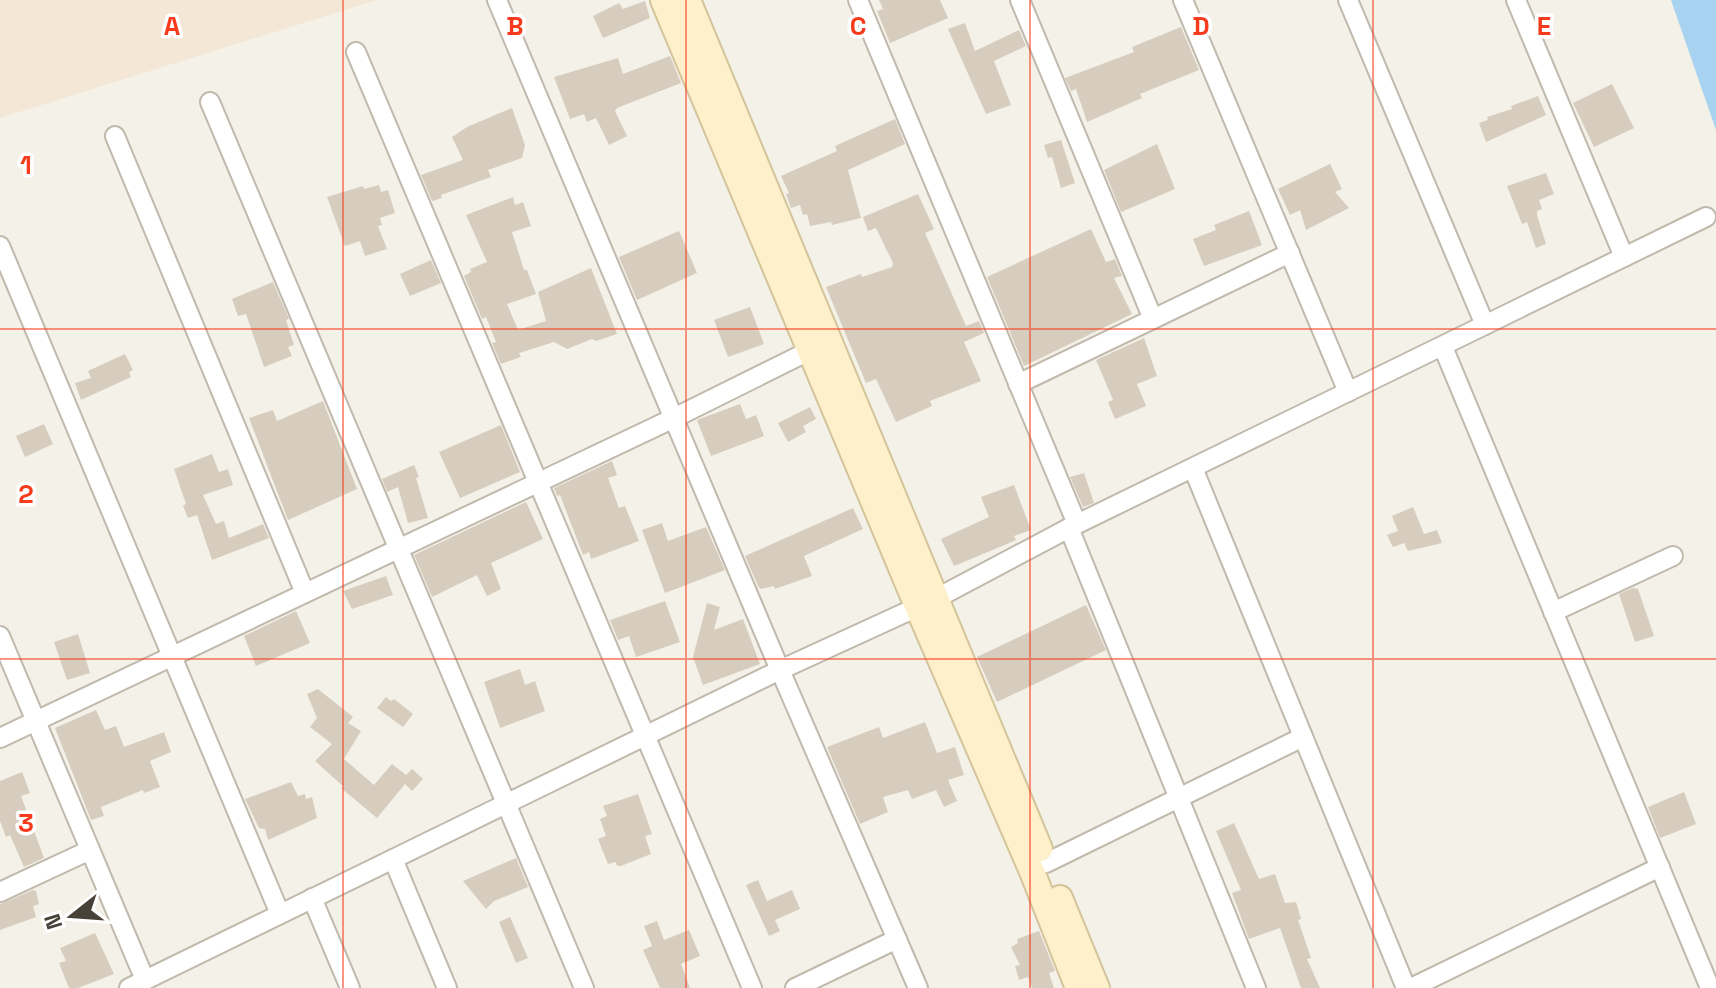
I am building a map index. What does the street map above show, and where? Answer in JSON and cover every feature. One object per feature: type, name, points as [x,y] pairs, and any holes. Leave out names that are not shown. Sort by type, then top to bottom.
[{"type":"street","points":[[497,0],[918,988]]},
{"type":"street","points":[[663,0],[764,211],[927,602],[1078,988]]},
{"type":"street","points":[[688,0],[811,350],[1046,863],[1097,988]]},
{"type":"street","points":[[858,0],[1018,384],[1178,798],[1256,988]]},
{"type":"street","points":[[1020,0],[1153,319]]},
{"type":"street","points":[[1183,0],[1348,392]]},
{"type":"street","points":[[1348,0],[1485,325]]},
{"type":"street","points":[[1516,0],[1624,257]]},
{"type":"street","points":[[356,52],[752,988]]},
{"type":"street","points":[[210,102],[584,988]]},
{"type":"street","points":[[115,136],[305,593]]},
{"type":"street","points":[[0,636],[90,850],[137,984],[166,980],[312,898],[780,670],[927,602],[1073,526],[1706,217]]},
{"type":"street","points":[[0,246],[280,914]]},
{"type":"street","points":[[1018,384],[1290,253]]},
{"type":"street","points":[[1443,347],[1710,988]]},
{"type":"street","points":[[0,738],[811,350]]},
{"type":"street","points":[[1193,468],[1408,988],[1660,867]]},
{"type":"street","points":[[1553,612],[1673,556]]},
{"type":"street","points":[[1046,863],[1303,737]]},
{"type":"street","points":[[0,892],[90,850]]},
{"type":"street","points":[[393,859],[447,988]]},
{"type":"street","points":[[312,898],[350,988]]},
{"type":"street","points":[[795,988],[897,939]]},
{"type":"shaded area","points":[[0,0],[377,0],[0,118]]},
{"type":"water","points":[[1671,0],[1716,0],[1716,130]]},
{"type":"building","points":[[879,0],[940,0],[948,18],[890,43],[877,11],[883,9]]},
{"type":"building","points":[[645,1],[650,18],[603,38],[593,16],[619,3],[623,9]]},
{"type":"building","points":[[965,23],[975,51],[1019,30],[1026,46],[994,61],[1011,105],[986,114],[948,29]]},
{"type":"building","points":[[1181,27],[1199,70],[1140,94],[1142,98],[1087,122],[1076,89],[1071,91],[1065,78],[1134,52],[1132,47]]},
{"type":"building","points":[[670,56],[681,83],[617,108],[615,111],[627,136],[609,145],[596,118],[587,122],[584,114],[570,119],[554,77],[618,58],[623,74]]},
{"type":"building","points":[[1612,84],[1634,128],[1594,147],[1573,103]]},
{"type":"building","points":[[1538,96],[1546,115],[1486,142],[1479,123]]},
{"type":"building","points":[[512,108],[525,145],[522,158],[488,170],[491,177],[432,201],[421,175],[463,160],[452,137],[467,127]]},
{"type":"building","points":[[895,119],[905,144],[848,170],[861,218],[832,225],[831,222],[810,226],[807,214],[803,215],[800,205],[791,208],[786,194],[789,193],[781,176],[837,151],[835,146]]},
{"type":"building","points":[[1061,140],[1075,183],[1061,188],[1052,157],[1048,158],[1044,145]]},
{"type":"building","points":[[1157,144],[1175,189],[1121,212],[1104,170]]},
{"type":"building","points":[[1330,164],[1342,189],[1335,192],[1349,208],[1306,230],[1300,210],[1290,215],[1278,189]]},
{"type":"building","points":[[1546,173],[1554,194],[1539,200],[1542,209],[1537,211],[1537,215],[1546,244],[1536,248],[1527,222],[1522,224],[1507,186]]},
{"type":"building","points":[[379,185],[381,192],[388,190],[395,213],[380,218],[382,225],[378,226],[387,249],[365,256],[360,241],[345,246],[327,197],[363,186],[364,189]]},
{"type":"building","points":[[918,194],[934,229],[925,233],[966,326],[979,321],[984,333],[964,342],[981,381],[930,401],[932,406],[896,422],[876,379],[866,383],[826,287],[892,267],[893,263],[876,228],[868,231],[863,217]]},
{"type":"building","points":[[513,197],[515,205],[523,202],[531,226],[512,232],[524,270],[527,270],[536,294],[507,304],[518,330],[546,321],[538,292],[591,268],[617,334],[567,349],[554,342],[519,353],[521,357],[501,364],[486,317],[482,319],[464,276],[471,272],[470,269],[487,262],[466,215]]},
{"type":"building","points":[[1249,211],[1262,245],[1204,266],[1193,239],[1216,230],[1214,225]]},
{"type":"building","points":[[1091,229],[1106,262],[1115,259],[1122,276],[1114,278],[1132,314],[1024,366],[987,277]]},
{"type":"building","points":[[679,231],[697,273],[637,300],[619,257]]},
{"type":"building","points":[[431,260],[441,283],[410,296],[400,274]]},
{"type":"building","points":[[273,282],[289,319],[286,320],[294,345],[288,347],[292,356],[264,367],[246,314],[238,316],[232,299]]},
{"type":"building","points":[[750,307],[764,344],[728,357],[714,320]]},
{"type":"building","points":[[1144,338],[1157,376],[1137,384],[1146,406],[1115,419],[1108,402],[1113,400],[1096,360]]},
{"type":"building","points":[[125,354],[133,370],[129,372],[131,377],[81,400],[75,383],[91,378],[88,371]]},
{"type":"building","points":[[323,401],[357,489],[288,520],[249,418],[273,410],[277,421]]},
{"type":"building","points":[[740,404],[746,419],[756,415],[764,436],[711,456],[697,420]]},
{"type":"building","points":[[810,407],[816,419],[803,426],[806,432],[788,442],[778,423]]},
{"type":"building","points":[[44,424],[53,444],[25,457],[16,436]]},
{"type":"building","points":[[501,425],[520,472],[460,498],[439,452]]},
{"type":"building","points":[[212,454],[219,472],[228,469],[233,485],[203,495],[216,524],[224,521],[229,538],[263,524],[269,538],[212,560],[197,515],[188,518],[174,469]]},
{"type":"building","points":[[612,461],[617,475],[608,478],[619,508],[625,506],[639,541],[591,559],[589,552],[583,555],[560,495],[557,496],[554,488]]},
{"type":"building","points":[[414,465],[428,518],[408,523],[398,487],[387,492],[382,479]]},
{"type":"building","points":[[1084,473],[1094,503],[1083,507],[1070,477]]},
{"type":"building","points":[[1014,485],[1031,530],[1014,536],[1016,540],[954,566],[941,539],[989,517],[981,497]]},
{"type":"building","points":[[526,502],[543,539],[491,563],[501,589],[487,596],[477,575],[432,597],[414,555]]},
{"type":"building","points":[[1413,507],[1424,534],[1437,530],[1442,543],[1408,551],[1404,543],[1393,547],[1387,535],[1398,531],[1392,516]]},
{"type":"building","points":[[853,508],[863,529],[804,556],[812,576],[775,589],[774,586],[761,589],[758,586],[745,556]]},
{"type":"building","points":[[662,523],[668,541],[706,527],[725,570],[665,593],[642,530]]},
{"type":"building","points":[[386,576],[393,595],[352,609],[343,591]]},
{"type":"building","points":[[1638,589],[1654,636],[1635,642],[1619,594]]},
{"type":"building","points":[[665,601],[680,642],[636,657],[629,636],[618,640],[610,620]]},
{"type":"building","points":[[707,603],[720,607],[714,630],[743,619],[760,664],[703,685],[693,657]]},
{"type":"building","points":[[1086,605],[1106,650],[997,702],[977,657]]},
{"type":"building","points":[[296,611],[310,643],[256,666],[244,636]]},
{"type":"building","points":[[78,634],[90,673],[67,680],[54,642]]},
{"type":"building","points":[[520,669],[525,685],[535,681],[545,711],[500,728],[484,682]]},
{"type":"building","points":[[318,689],[353,717],[348,723],[361,731],[344,759],[374,785],[392,764],[406,775],[412,769],[423,779],[412,791],[405,784],[377,818],[315,761],[332,744],[310,727],[317,718],[307,694]]},
{"type":"building","points":[[386,697],[391,701],[394,699],[413,714],[403,727],[377,708]]},
{"type":"building","points":[[96,710],[105,730],[116,726],[124,747],[164,732],[171,752],[150,761],[160,787],[144,793],[143,790],[101,807],[104,816],[91,820],[55,728]]},
{"type":"building","points":[[925,722],[937,753],[955,747],[964,775],[948,780],[957,801],[944,807],[936,790],[912,799],[908,790],[883,797],[888,812],[860,824],[827,747],[879,727],[883,738]]},
{"type":"building","points":[[22,772],[30,793],[21,796],[44,858],[24,867],[0,821],[0,781]]},
{"type":"building","points":[[291,782],[298,796],[305,794],[306,799],[312,797],[317,818],[268,840],[265,829],[259,828],[245,799]]},
{"type":"building","points":[[1684,792],[1696,824],[1660,838],[1648,807]]},
{"type":"building","points":[[638,794],[652,834],[645,836],[651,854],[621,866],[617,866],[616,862],[608,864],[598,839],[606,836],[600,819],[607,816],[603,806]]},
{"type":"building","points":[[1234,823],[1259,879],[1275,874],[1285,903],[1296,902],[1301,919],[1298,920],[1311,958],[1307,959],[1320,988],[1301,988],[1280,928],[1249,939],[1232,893],[1241,890],[1216,831]]},
{"type":"building","points":[[516,858],[528,887],[494,901],[486,909],[463,881]]},
{"type":"building","points":[[758,880],[767,901],[792,890],[800,909],[775,920],[780,931],[769,936],[746,885]]},
{"type":"building","points":[[33,890],[39,904],[33,906],[36,917],[0,930],[0,904]]},
{"type":"building","points":[[510,917],[528,958],[516,963],[499,922]]},
{"type":"building","points":[[657,921],[664,940],[689,930],[700,956],[681,964],[690,988],[660,988],[643,950],[652,946],[644,926]]},
{"type":"building","points":[[1039,931],[1055,971],[1049,973],[1054,988],[1032,988],[1028,977],[1019,980],[1015,966],[1020,965],[1011,947],[1018,943],[1017,939]]},
{"type":"building","points":[[95,933],[114,974],[78,988],[69,988],[59,963],[66,961],[60,948]]}]
